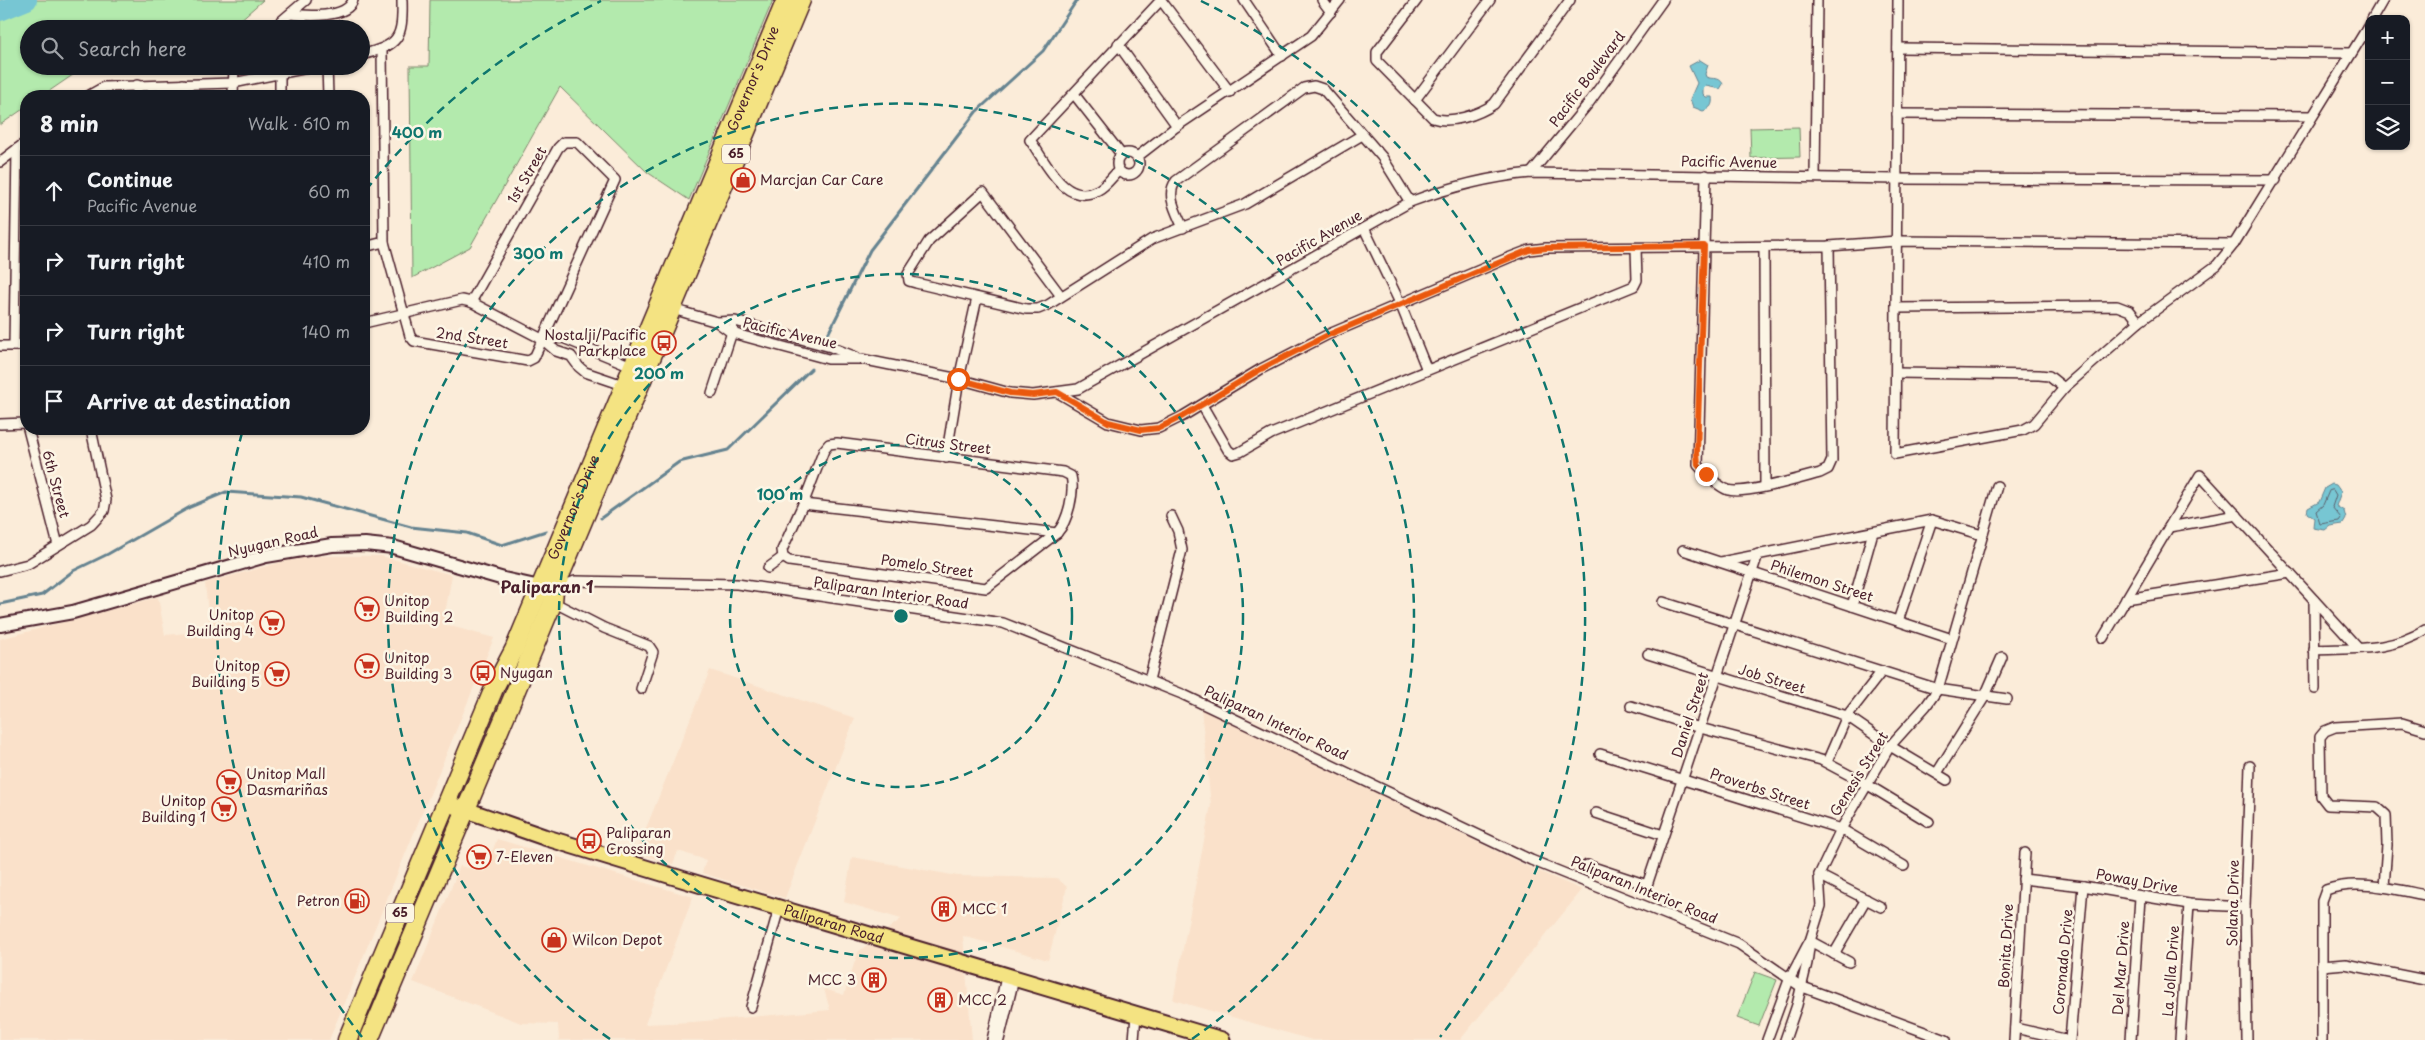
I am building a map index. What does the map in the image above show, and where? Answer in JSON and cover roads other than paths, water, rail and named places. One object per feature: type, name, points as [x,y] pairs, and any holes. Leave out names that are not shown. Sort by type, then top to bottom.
[{"type":"highway","name":"Governor's Drive","points":[[369,1040],[465,810],[549,593],[786,0]]},
{"type":"highway","name":"Governor's Drive","points":[[665,306],[801,0]]},
{"type":"highway","name":"Governor's Drive","points":[[347,1040],[446,803],[549,593]]},
{"type":"main road","name":"Nyugan Road","points":[[0,625],[73,612],[266,556],[332,545],[366,544],[393,547],[549,593]]},
{"type":"main road","name":"Paliparan Road","points":[[446,803],[779,908],[1222,1040]]},
{"type":"street","points":[[283,20],[306,0]]},
{"type":"street","points":[[290,14],[313,17],[344,10],[352,5],[353,0]]},
{"type":"street","points":[[370,53],[382,50],[397,38],[402,30],[402,0]]},
{"type":"street","points":[[1118,170],[1100,189],[1088,194],[1075,194],[1064,188],[1030,140],[1161,0],[1230,92]]},
{"type":"street","points":[[1244,0],[1282,56]]},
{"type":"street","points":[[1322,0],[1330,12]]},
{"type":"street","points":[[1137,157],[1177,126],[1311,36],[1340,0]]},
{"type":"street","points":[[1417,0],[1377,52],[1377,61],[1433,118],[1441,120],[1483,112],[1494,104],[1570,0]]},
{"type":"street","points":[[1415,100],[1490,0]]},
{"type":"street","name":"Pacific Boulevard","points":[[1531,173],[1588,104],[1664,0]]},
{"type":"street","points":[[1815,177],[1817,0]]},
{"type":"street","points":[[1898,0],[1895,454],[2023,430],[2034,424],[2064,388],[2139,322],[2216,265],[2234,244],[2276,180],[2312,116],[2365,31]]},
{"type":"street","points":[[2374,15],[2383,0]]},
{"type":"street","points":[[1118,44],[1177,126]]},
{"type":"street","points":[[1898,48],[2351,53]]},
{"type":"street","points":[[382,50],[384,242],[403,313]]},
{"type":"street","points":[[233,75],[233,90]]},
{"type":"street","points":[[99,90],[104,87],[137,85],[233,83],[280,75],[280,90]]},
{"type":"street","points":[[327,75],[328,90]]},
{"type":"street","points":[[183,84],[183,90]]},
{"type":"street","points":[[137,85],[137,90]]},
{"type":"street","points":[[1183,228],[1170,195],[1176,181],[1304,88],[1314,86],[1323,89],[1382,157],[1410,202]]},
{"type":"street","points":[[1074,94],[1121,154]]},
{"type":"street","points":[[1897,114],[2312,116]]},
{"type":"street","points":[[1061,296],[983,192],[929,241],[908,274],[909,281],[916,283],[1026,309],[1038,309],[1061,296],[1152,239],[1245,204],[1362,135]]},
{"type":"street","name":"1st Street","points":[[471,302],[558,148],[564,142],[577,142],[614,180],[542,339]]},
{"type":"street","points":[[0,162],[20,147]]},
{"type":"street","points":[[14,346],[16,150]]},
{"type":"street","points":[[1130,152],[1137,157],[1140,166],[1135,174],[1126,176],[1118,170],[1116,162],[1121,154],[1130,152]]},
{"type":"street","name":"Pacific Avenue","points":[[717,322],[735,321],[833,347],[861,359],[958,379],[1010,393],[1033,395],[1078,389],[1095,381],[1410,202],[1441,190],[1490,177],[1531,173],[1897,179],[2276,180]]},
{"type":"street","points":[[1706,176],[1698,465],[1706,474],[1728,490],[1743,491],[1820,473],[1828,469],[1832,460],[1829,246]]},
{"type":"street","points":[[1364,228],[1400,303],[1427,370]]},
{"type":"street","points":[[1057,392],[1108,422],[1141,430],[1159,428],[1202,405],[1261,369],[1328,335],[1529,250],[1546,248],[1829,246],[1896,241],[2234,244]]},
{"type":"street","points":[[370,246],[384,242]]},
{"type":"street","points":[[1764,247],[1766,485]]},
{"type":"street","points":[[1202,405],[1228,450],[1233,454],[1271,434],[1634,286],[1637,280],[1636,248]]},
{"type":"street","points":[[946,458],[958,379],[977,298]]},
{"type":"street","points":[[370,321],[462,300],[471,302],[542,339],[556,351],[571,356],[585,372],[631,388]]},
{"type":"street","name":"Pacific Avenue","points":[[665,306],[717,322],[732,333],[754,339],[828,359],[861,359]]},
{"type":"street","points":[[1896,308],[2117,306],[2130,311],[2139,322]]},
{"type":"street","name":"2nd Street","points":[[403,313],[410,336],[419,343],[528,361],[534,358],[542,339]]},
{"type":"street","points":[[712,393],[735,321]]},
{"type":"street","points":[[754,339],[758,327]]},
{"type":"street","points":[[542,339],[562,338],[639,368]]},
{"type":"street","points":[[810,354],[813,342]]},
{"type":"street","points":[[0,346],[20,346]]},
{"type":"street","points":[[1896,373],[2039,375],[2049,376],[2064,388]]},
{"type":"street","points":[[0,424],[20,422]]},
{"type":"street","name":"6th Street","points":[[30,435],[58,545]]},
{"type":"street","points":[[0,570],[28,564],[99,519],[104,511],[106,500],[92,435]]},
{"type":"street","name":"Citrus Street","points":[[804,504],[824,450],[829,444],[838,443],[1063,472],[1071,476]]},
{"type":"street","points":[[2103,638],[2200,475],[2358,648]]},
{"type":"street","name":"Pomelo Street","points":[[782,553],[789,562],[986,588],[1057,534],[1064,525],[1073,484],[1071,476]]},
{"type":"street","name":"Genesis Street","points":[[1785,1040],[1797,1005],[1810,941],[1821,906],[1819,875],[1841,830],[1868,785],[1886,743],[1926,706],[1938,689],[1997,486]]},
{"type":"street","points":[[768,568],[782,553],[804,504],[1057,534]]},
{"type":"street","points":[[2169,527],[2238,515]]},
{"type":"street","points":[[1149,680],[1182,550],[1178,531],[1170,516]]},
{"type":"street","points":[[1720,562],[1932,520],[1982,535]]},
{"type":"street","points":[[1898,621],[1932,520]]},
{"type":"street","points":[[1852,606],[1873,532]]},
{"type":"street","name":"Philemon Street","points":[[1683,550],[1952,639]]},
{"type":"street","name":"Daniel Street","points":[[1587,865],[1647,885],[1758,554]]},
{"type":"street","points":[[2126,599],[2290,573]]},
{"type":"street","name":"Paliparan Interior Road","points":[[549,593],[575,581],[736,584],[1003,623],[1149,680],[1531,860],[1739,944],[1800,986],[1946,1040]]},
{"type":"street","points":[[549,593],[604,628],[649,646],[653,652],[641,690]]},
{"type":"street","points":[[2314,600],[2315,689]]},
{"type":"street","points":[[1663,602],[1938,689],[2007,699]]},
{"type":"street","points":[[2314,650],[2383,648],[2401,642],[2425,630]]},
{"type":"street","name":"Job Street","points":[[1648,654],[1847,716],[1886,743],[1947,780]]},
{"type":"street","points":[[1937,773],[1985,696],[2002,657]]},
{"type":"street","points":[[1827,762],[1847,716],[1882,671]]},
{"type":"street","points":[[1631,706],[1700,728],[1827,762],[1929,822]]},
{"type":"street","points":[[2384,887],[2387,845],[2386,814],[2378,807],[2328,804],[2321,796],[2320,737],[2325,731],[2335,727],[2402,723],[2424,728]]},
{"type":"street","name":"Proverbs Street","points":[[1600,754],[1841,830],[1904,866]]},
{"type":"street","name":"Solana Drive","points":[[2247,1040],[2246,907],[2250,766]]},
{"type":"street","points":[[1596,813],[1663,835]]},
{"type":"street","name":"Bonita Drive","points":[[2014,1040],[2025,853]]},
{"type":"street","points":[[1819,875],[1881,907]]},
{"type":"street","name":"Poway Drive","points":[[2023,879],[2083,886],[2189,904],[2246,907]]},
{"type":"street","name":"Coronado Drive","points":[[2070,1040],[2083,886]]},
{"type":"street","points":[[2322,1040],[2322,901],[2326,890],[2338,886],[2384,887],[2425,895]]},
{"type":"street","name":"Del Mar Drive","points":[[2131,1040],[2140,897]]},
{"type":"street","points":[[1834,954],[1866,899]]},
{"type":"street","name":"La Jolla Drive","points":[[2180,1040],[2189,904]]},
{"type":"street","points":[[751,1007],[779,908]]},
{"type":"street","points":[[1810,941],[1849,962]]},
{"type":"street","name":"Genesis Street","points":[[1766,1040],[1789,980],[1810,941]]},
{"type":"street","points":[[2322,966],[2346,964],[2425,980]]},
{"type":"street","points":[[992,1040],[1010,978]]},
{"type":"street","points":[[999,1040],[1010,978]]},
{"type":"street","points":[[1134,1040],[1136,1015]]},
{"type":"street","points":[[2015,1028],[2070,1040]]},
{"type":"water","points":[[1700,60],[1708,65],[1706,77],[1718,79],[1723,84],[1720,89],[1706,86],[1703,89],[1703,94],[1706,97],[1712,97],[1712,104],[1703,111],[1693,107],[1690,99],[1697,83],[1689,66]]},
{"type":"water","points":[[2332,484],[2336,485],[2341,492],[2336,506],[2344,511],[2346,519],[2343,524],[2330,526],[2325,530],[2313,528],[2314,518],[2307,513],[2308,508],[2319,502],[2325,488]]},
{"type":"waterway","points":[[0,11],[27,0]]},
{"type":"waterway","points":[[825,340],[870,250],[976,112],[1043,51],[1077,0]]},
{"type":"waterway","points":[[601,518],[679,462],[728,450],[811,369]]},
{"type":"waterway","points":[[0,604],[42,595],[73,571],[108,554],[190,507],[226,492],[301,497],[411,527],[467,533],[502,545],[546,531]]},
{"type":"place","name":"Marcjan Car Care","points":[[743,180]]},
{"type":"place","name":"Nostalji/Pacific Parkplace","points":[[664,343]]},
{"type":"place","name":"Unitop Building 2","points":[[367,609]]},
{"type":"place","name":"Unitop Building 4","points":[[272,623]]},
{"type":"place","name":"Unitop Building 3","points":[[367,666]]},
{"type":"place","name":"Nyugan","points":[[483,673]]},
{"type":"place","name":"Unitop Building 5","points":[[277,674]]},
{"type":"place","name":"Unitop Mall Dasmariñas","points":[[229,782]]},
{"type":"place","name":"Unitop Building 1","points":[[224,809]]},
{"type":"place","name":"Paliparan Crossing","points":[[589,841]]},
{"type":"place","name":"7-Eleven","points":[[479,857]]},
{"type":"place","name":"Petron","points":[[357,901]]},
{"type":"place","name":"MCC 1","points":[[944,909]]},
{"type":"place","name":"Wilcon Depot","points":[[554,940]]},
{"type":"place","name":"MCC 3","points":[[874,980]]},
{"type":"place","name":"MCC 2","points":[[940,1000]]},
{"type":"district","name":"Paliparan 1","points":[[547,587]]}]
